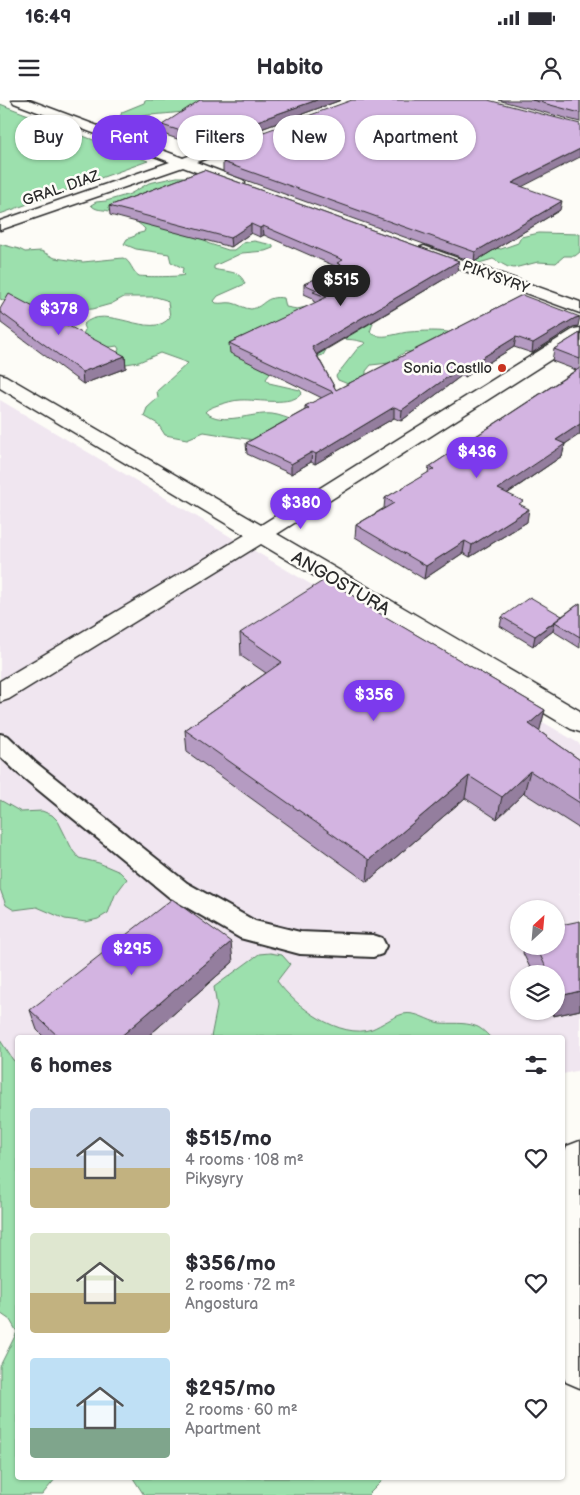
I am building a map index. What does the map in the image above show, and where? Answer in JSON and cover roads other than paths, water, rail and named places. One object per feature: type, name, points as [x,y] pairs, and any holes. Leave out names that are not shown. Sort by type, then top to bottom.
[{"type":"street","points":[[18,100],[248,187]]},
{"type":"street","name":"GRAL. DIAZ","points":[[0,226],[183,164],[273,131]]},
{"type":"street","name":"PIKYSYRY","points":[[414,248],[580,308]]},
{"type":"street","points":[[0,693],[260,535],[580,333]]},
{"type":"street","name":"ANGOSTURA","points":[[0,380],[580,723]]},
{"type":"street","points":[[580,1158],[566,1264],[580,1368]]},
{"type":"lane","points":[[0,742],[27,768],[178,890],[249,930],[300,943],[373,946]]},
{"type":"place","name":"Sonia Castllo","points":[[502,368]]}]
